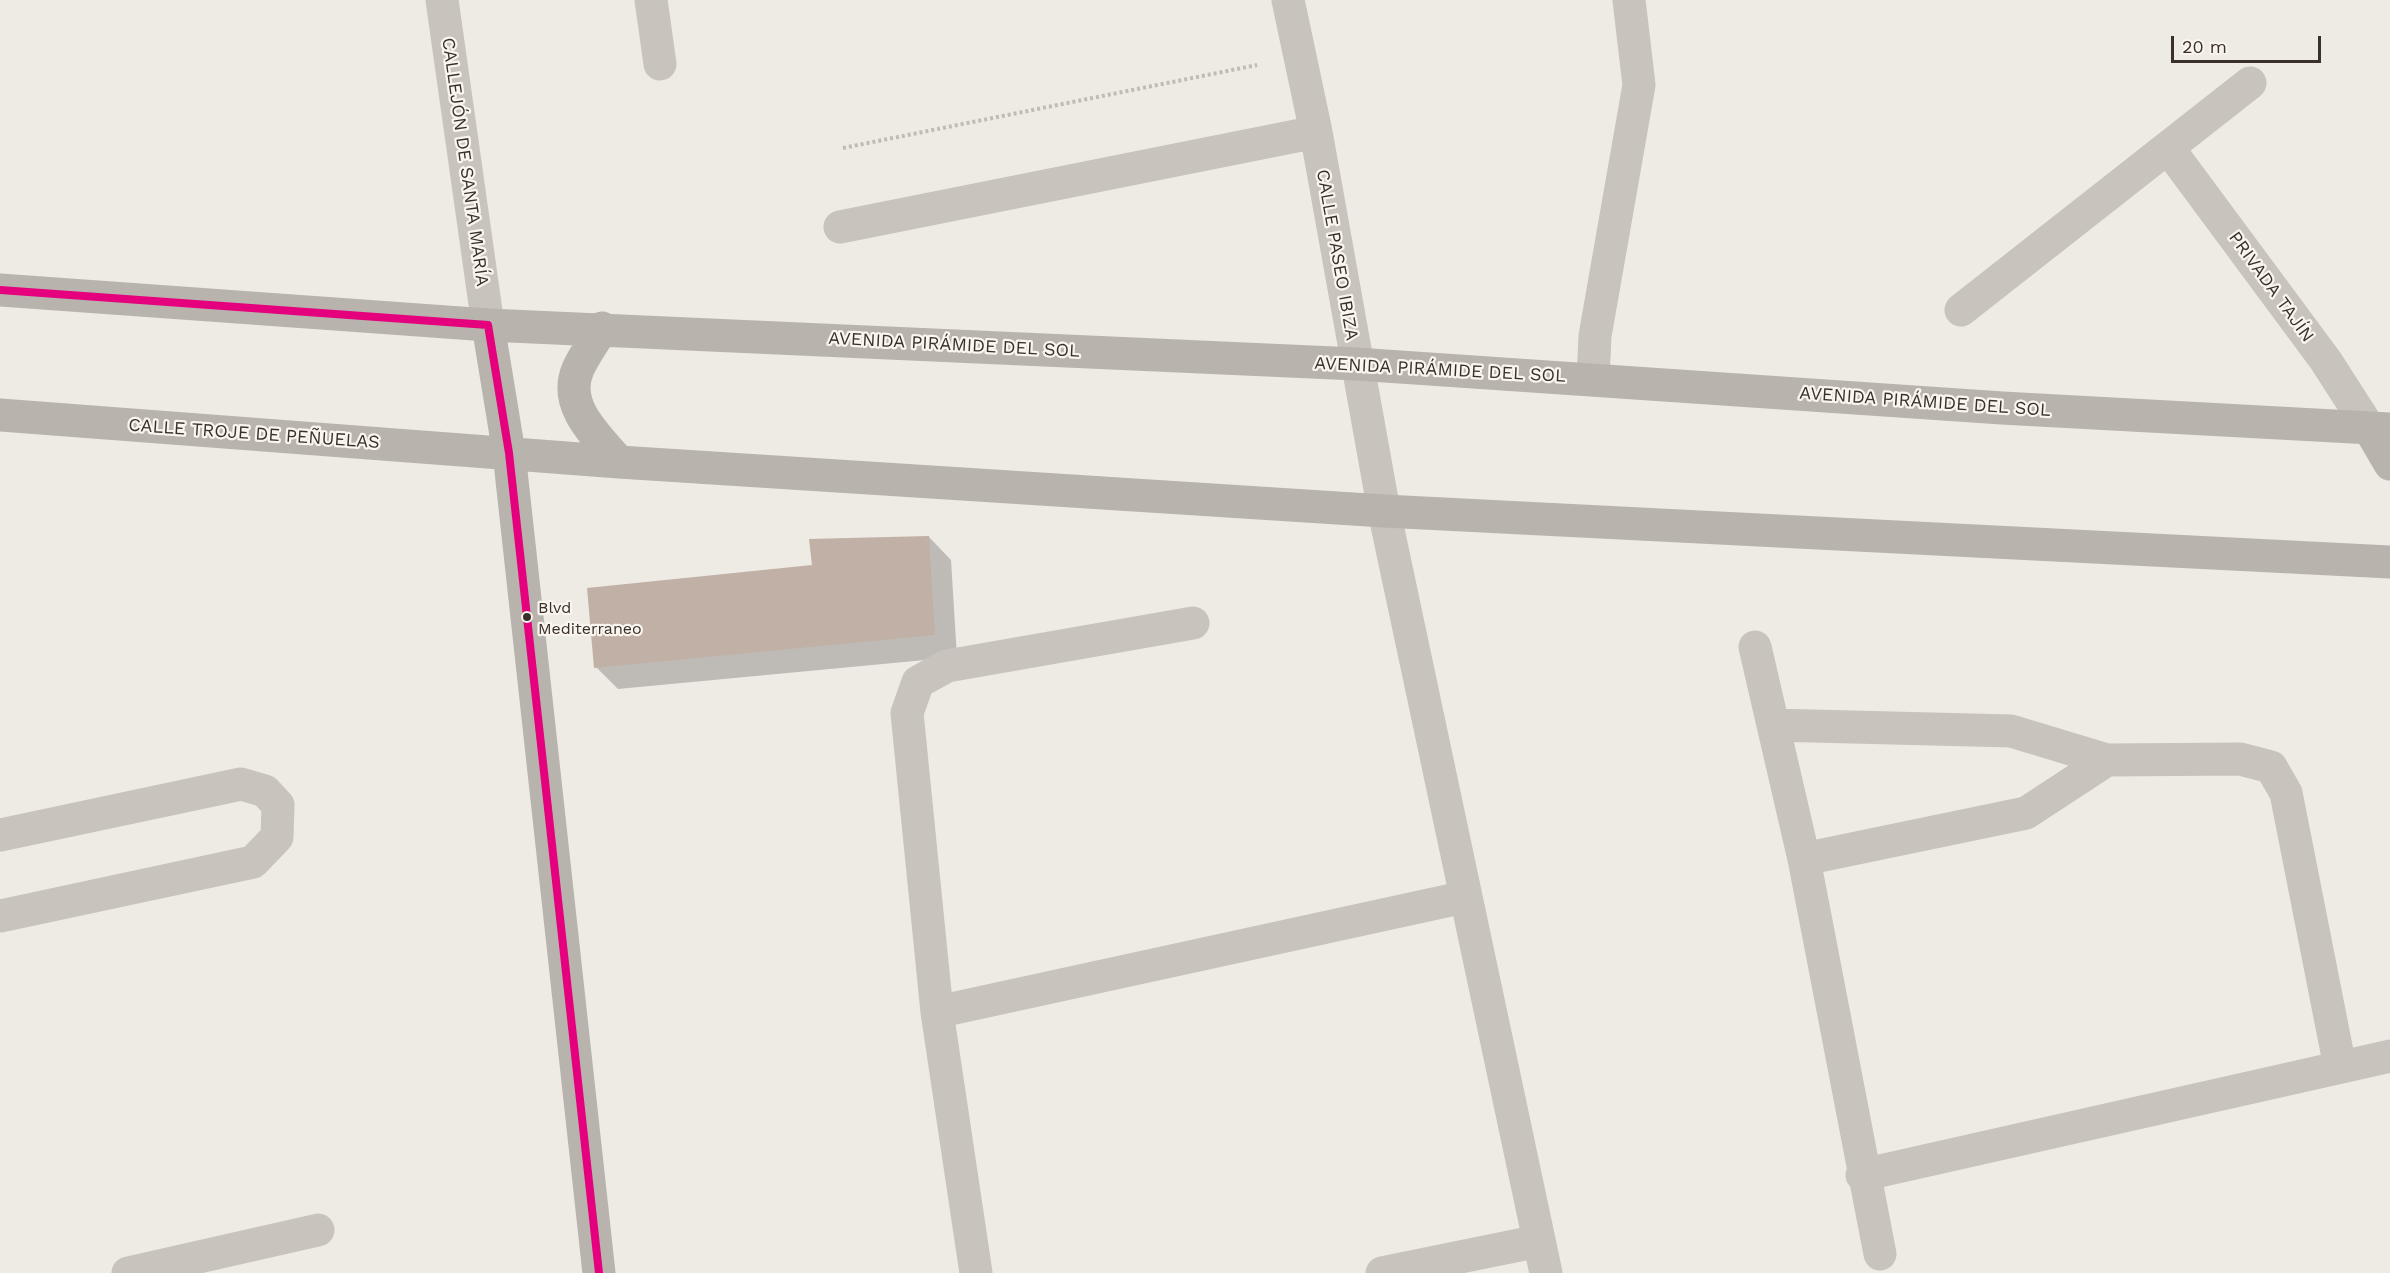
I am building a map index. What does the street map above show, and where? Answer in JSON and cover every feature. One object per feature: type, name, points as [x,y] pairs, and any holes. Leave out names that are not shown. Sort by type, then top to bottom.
[{"type":"street","name":"CALLEJÓN DE SANTA MARÍA","points":[[442,0],[489,325]]},
{"type":"street","points":[[651,0],[660,64]]},
{"type":"street","name":"CALLE PASEO IBIZA","points":[[1288,0],[1316,132],[1384,511],[1546,1273]]},
{"type":"street","points":[[1593,379],[1595,336],[1639,85],[1629,0]]},
{"type":"street","points":[[1961,310],[2169,149],[2250,83]]},
{"type":"street","points":[[840,227],[1316,132]]},
{"type":"street","name":"PRIVADA TAJÍN","points":[[2169,149],[2326,361],[2379,428]]},
{"type":"street","points":[[0,290],[489,325],[508,453],[599,1273]]},
{"type":"street","name":"AVENIDA PIRÁMIDE DEL SOL","points":[[489,325],[603,328],[1356,364],[2002,408],[2379,428]]},
{"type":"street","points":[[603,328],[577,370],[575,402],[586,423],[619,462]]},
{"type":"street","name":"CALLE TROJE DE PEÑUELAS","points":[[0,415],[508,453]]},
{"type":"street","points":[[2379,428],[2390,464]]},
{"type":"street","points":[[508,453],[1384,511],[2390,562]]},
{"type":"street","points":[[976,1273],[937,1012],[907,713],[918,682],[948,666],[1193,623]]},
{"type":"street","points":[[1755,647],[1804,859],[1880,1254]]},
{"type":"street","points":[[1773,725],[2012,731],[2107,760],[2240,759],[2271,767],[2286,793],[2340,1067]]},
{"type":"street","points":[[1804,859],[2026,813],[2107,760]]},
{"type":"street","points":[[0,836],[241,784],[265,790],[278,806],[277,837],[253,862],[0,916]]},
{"type":"street","points":[[937,1012],[1465,897]]},
{"type":"street","points":[[1863,1175],[2390,1056]]},
{"type":"street","points":[[128,1273],[318,1230]]},
{"type":"street","points":[[1382,1273],[1539,1241]]},
{"type":"path","points":[[843,148],[1299,57]]},
{"type":"building","points":[[929,536],[935,635],[594,668],[587,588],[812,565],[809,539]]},
{"type":"transit line","points":[[0,290],[488,325],[509,453],[599,1273]]},
{"type":"place","name":"Blvd Mediterraneo","points":[[527,617]]}]
